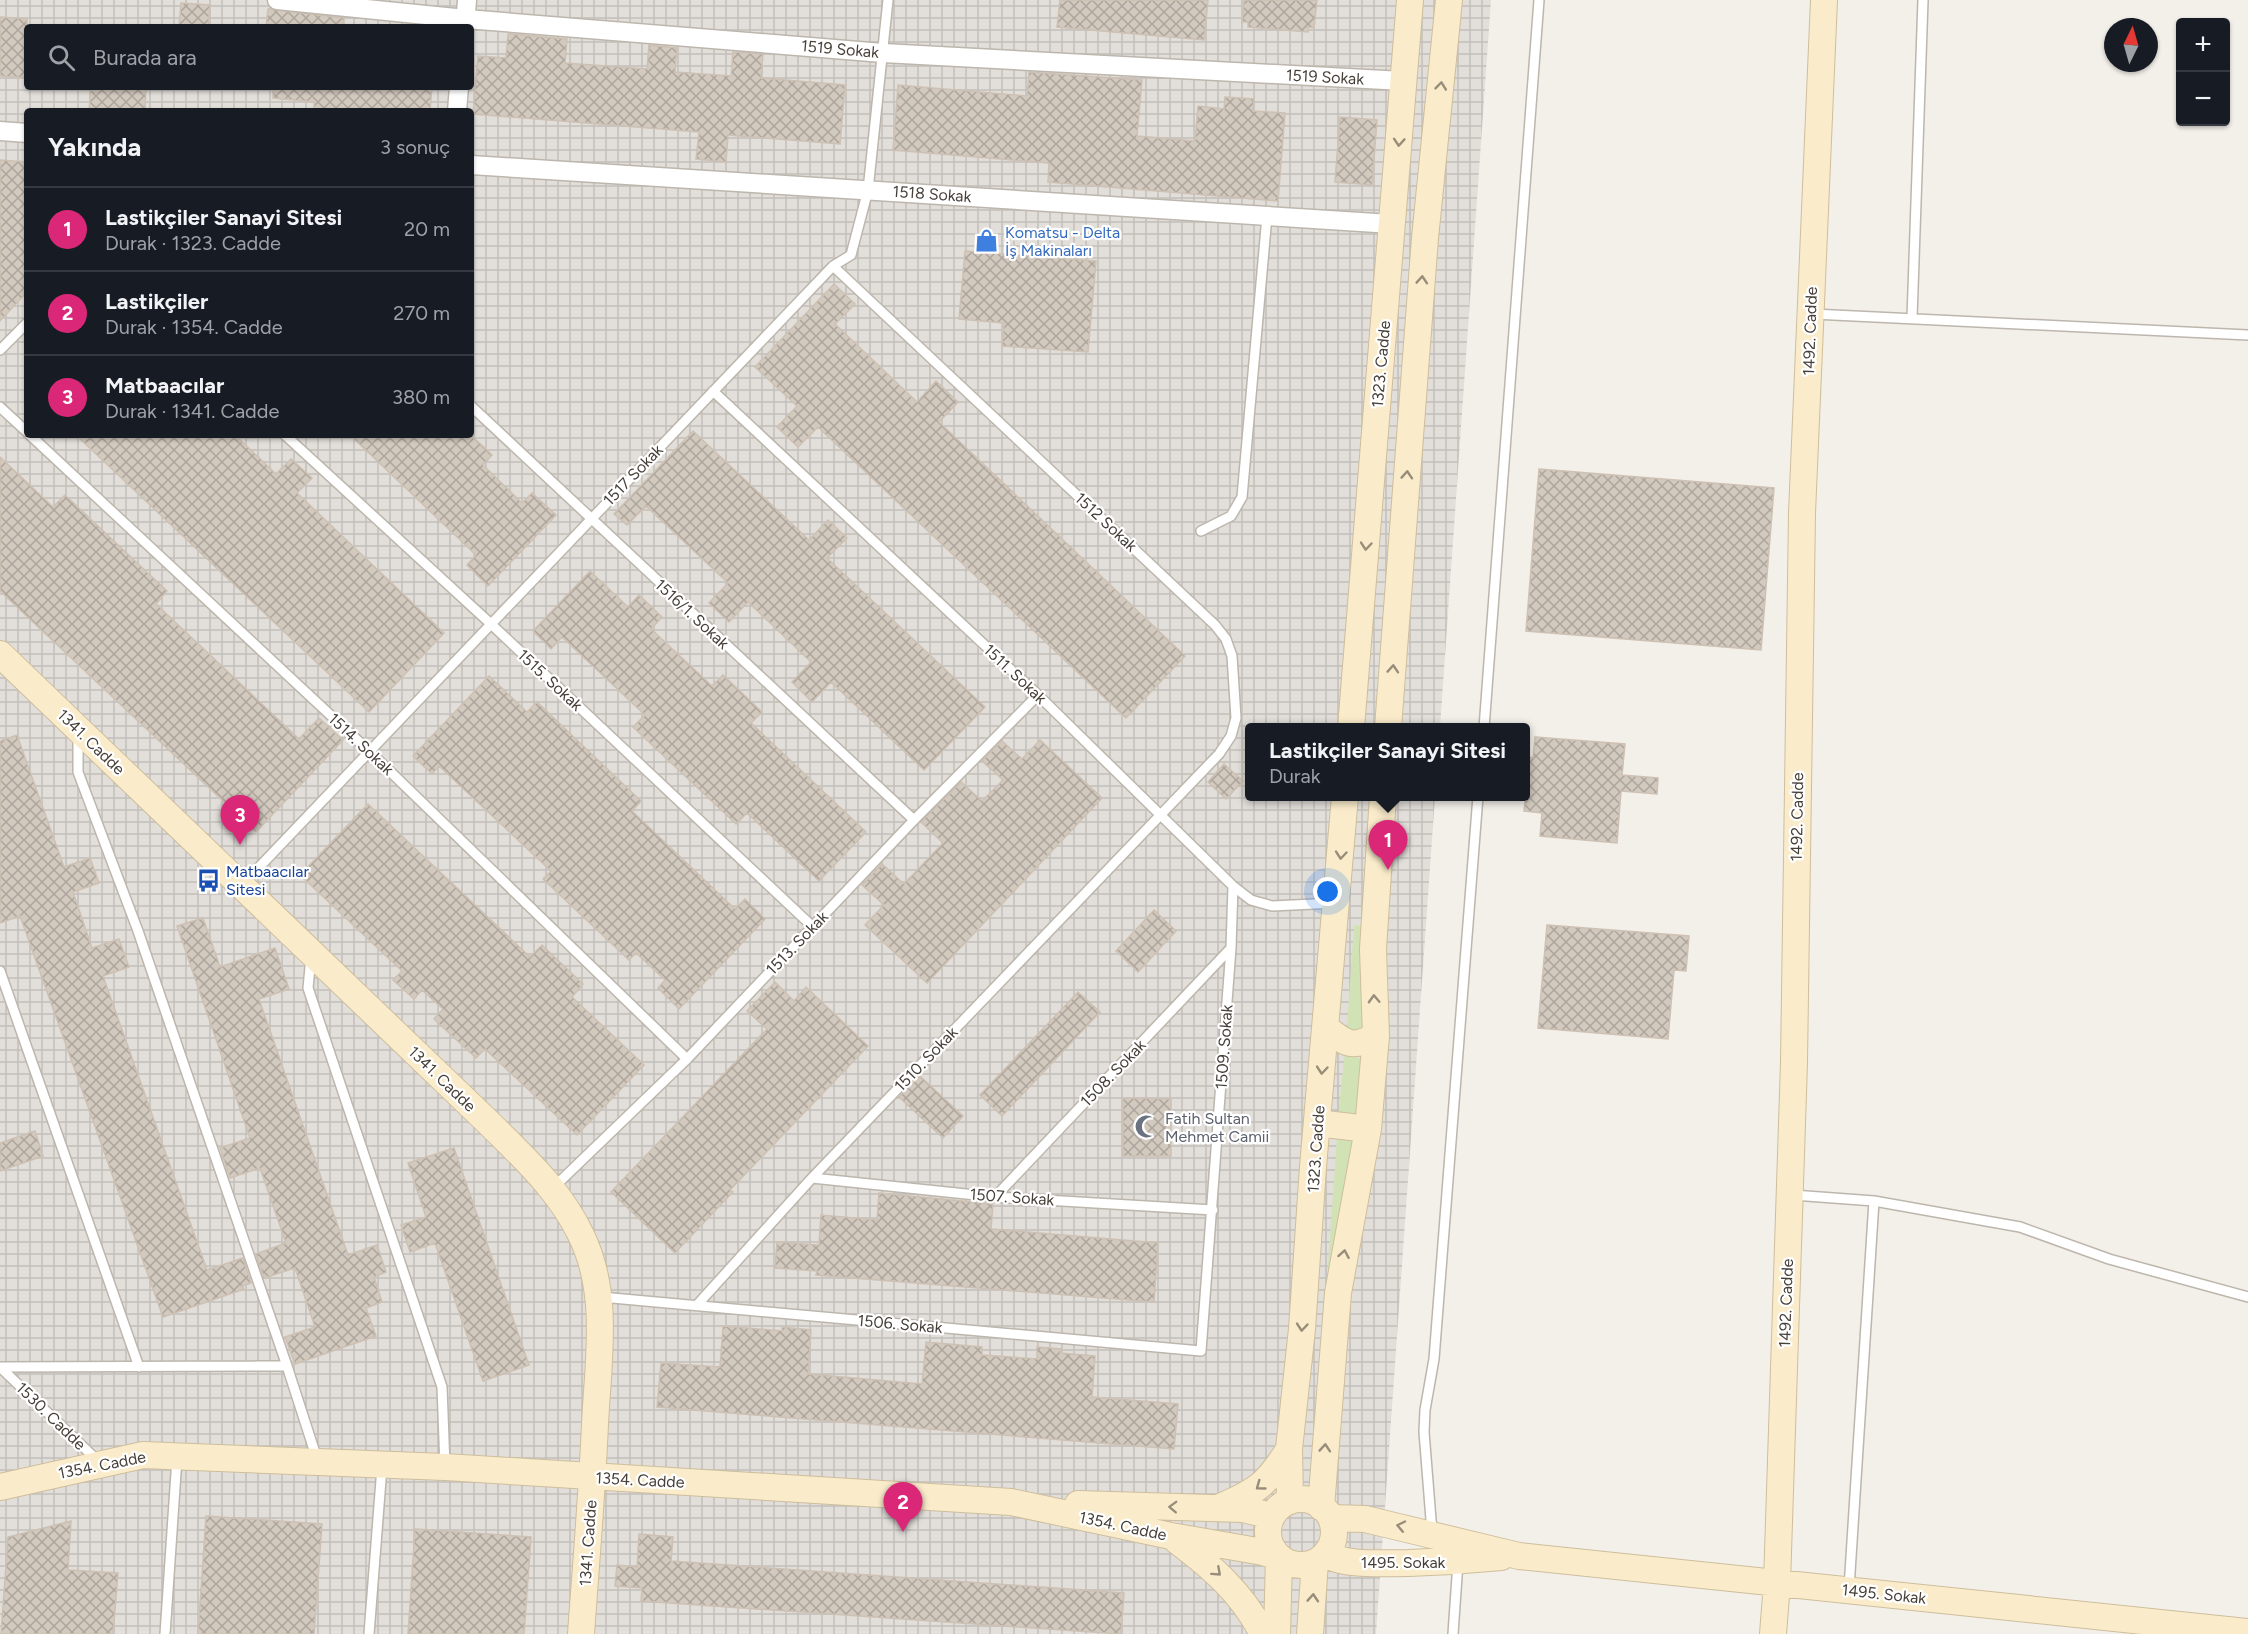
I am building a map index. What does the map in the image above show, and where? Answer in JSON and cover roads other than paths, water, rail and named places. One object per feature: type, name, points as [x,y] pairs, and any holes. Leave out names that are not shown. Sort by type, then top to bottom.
[{"type":"main road","name":"1323. Cadde","points":[[1351,723],[1410,0]]},
{"type":"main road","points":[[1388,723],[1425,238],[1449,0]]},
{"type":"main road","name":"1492. Cadde","points":[[1773,1634],[1778,1583],[1794,1062],[1802,513],[1824,0]]},
{"type":"main road","name":"1341. Cadde","points":[[0,654],[492,1126],[553,1188],[582,1236],[599,1296],[600,1322],[593,1477],[581,1634]]},
{"type":"main road","name":"1323. Cadde","points":[[1281,1508],[1302,1329],[1345,801]]},
{"type":"main road","points":[[1281,1508],[1269,1522],[1268,1538],[1279,1557],[1290,1564],[1303,1565],[1320,1558],[1331,1545],[1334,1533],[1326,1513],[1338,1293],[1368,1129],[1376,1036],[1373,949],[1383,801]]},
{"type":"main road","points":[[1337,903],[1375,906]]},
{"type":"main road","points":[[1326,1028],[1344,1043],[1360,1045],[1376,1036]]},
{"type":"main road","points":[[1317,1123],[1368,1129]]},
{"type":"main road","points":[[1217,1508],[1259,1488],[1274,1473],[1289,1449]]},
{"type":"main road","name":"1354. Cadde","points":[[0,1487],[143,1455],[445,1467],[1011,1503],[1279,1557]]},
{"type":"main road","points":[[1011,1503],[1243,1509],[1281,1508],[1301,1499],[1311,1501],[1326,1513]]},
{"type":"main road","name":"1495. Sokak","points":[[1326,1513],[1432,1533],[1519,1556],[2248,1632]]},
{"type":"main road","points":[[1171,1536],[1204,1560],[1227,1581],[1253,1615],[1263,1634]]},
{"type":"main road","name":"1495. Sokak","points":[[1320,1558],[1368,1564],[1458,1562],[1519,1556]]},
{"type":"main road","points":[[1277,1634],[1279,1557]]},
{"type":"main road","points":[[1310,1634],[1320,1558]]},
{"type":"street","name":"1519 Sokak","points":[[277,0],[465,23],[883,53],[1403,81]]},
{"type":"street","points":[[465,23],[467,0]]},
{"type":"street","points":[[457,108],[459,90]]},
{"type":"street","points":[[0,131],[24,133]]},
{"type":"street","name":"1518 Sokak","points":[[474,165],[1392,224]]},
{"type":"lane","name":"1517 Sokak","points":[[241,887],[833,266],[851,255],[868,190],[888,0]]},
{"type":"lane","points":[[1484,723],[1539,0]]},
{"type":"lane","points":[[1911,318],[1923,0]]},
{"type":"lane","points":[[1201,531],[1231,516],[1242,497],[1267,216]]},
{"type":"lane","name":"1512 Sokak","points":[[833,266],[1215,625],[1226,639],[1232,656],[1235,692],[1236,718],[1231,736],[1220,754],[1159,815]]},
{"type":"lane","points":[[1810,314],[2248,335]]},
{"type":"lane","points":[[0,350],[24,326]]},
{"type":"lane","name":"1511. Sokak","points":[[713,391],[1038,695],[1233,886],[1251,900],[1272,906],[1337,903]]},
{"type":"lane","name":"1514. Sokak","points":[[0,407],[24,430]]},
{"type":"lane","name":"1516/1. Sokak","points":[[474,409],[914,820]]},
{"type":"lane","name":"1514. Sokak","points":[[32,438],[370,752],[687,1059]]},
{"type":"lane","name":"1515. Sokak","points":[[288,438],[491,624],[813,927]]},
{"type":"lane","name":"1513. Sokak","points":[[553,1188],[687,1059],[914,820],[1038,695]]},
{"type":"lane","points":[[78,730],[78,772],[138,931],[318,1462]]},
{"type":"lane","points":[[1432,1533],[1425,1447],[1425,1410],[1434,1359],[1478,801]]},
{"type":"lane","name":"1510. Sokak","points":[[697,1305],[812,1178],[1159,815]]},
{"type":"lane","name":"1509. Sokak","points":[[1202,1351],[1231,948],[1233,886]]},
{"type":"lane","name":"1508. Sokak","points":[[995,1197],[1231,948]]},
{"type":"lane","points":[[311,954],[308,988],[442,1387],[445,1467]]},
{"type":"lane","points":[[0,971],[139,1367]]},
{"type":"lane","name":"1507. Sokak","points":[[812,1178],[995,1197],[1213,1210]]},
{"type":"lane","points":[[1790,1195],[1874,1201],[2020,1227],[2109,1259],[2248,1297]]},
{"type":"lane","points":[[1849,1591],[1874,1201]]},
{"type":"lane","name":"1506. Sokak","points":[[599,1296],[1202,1351]]},
{"type":"lane","points":[[0,1367],[287,1366]]},
{"type":"lane","name":"1530. Cadde","points":[[0,1367],[101,1464]]},
{"type":"lane","points":[[165,1634],[177,1456]]},
{"type":"lane","points":[[369,1634],[382,1465]]},
{"type":"lane","points":[[1453,1634],[1458,1562]]},
{"type":"place","name":"Komatsu - Delta İş Makinaları","points":[[987,241]]},
{"type":"place","name":"Matbaacılar","points":[[240,845]]},
{"type":"place","name":"Lastikçiler Sanayi Sitesi","points":[[1388,870]]},
{"type":"place","name":"Matbaacılar Sitesi","points":[[208,880]]},
{"type":"place","name":"Fatih Sultan Mehmet Camii","points":[[1147,1127]]},
{"type":"place","name":"Lastikçiler","points":[[903,1532]]}]
